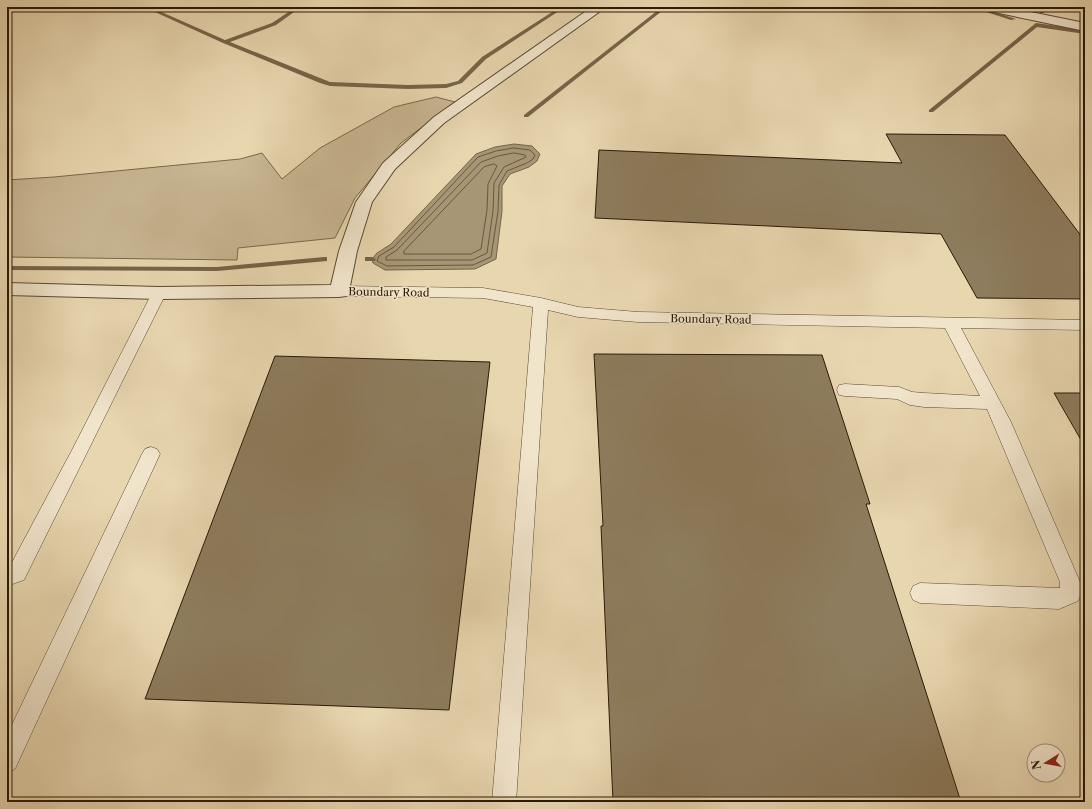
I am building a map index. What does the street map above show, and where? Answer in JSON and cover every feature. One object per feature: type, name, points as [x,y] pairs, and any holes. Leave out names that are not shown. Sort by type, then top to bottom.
[{"type":"street","points":[[7,288],[159,293],[339,291],[348,251],[364,202],[389,166],[439,120],[600,7]]},
{"type":"street","points":[[989,7],[1085,27]]},
{"type":"lane","name":"Boundary Road","points":[[339,291],[483,293],[541,303],[578,312],[638,317],[1085,325]]},
{"type":"lane","points":[[7,577],[17,573],[159,293]]},
{"type":"lane","points":[[504,802],[541,303]]},
{"type":"lane","points":[[920,594],[1059,599],[1071,594],[1070,582],[1002,422],[950,322]]},
{"type":"lane","points":[[846,390],[899,393],[910,398],[924,400],[992,403]]},
{"type":"lane","points":[[7,761],[151,454]]},
{"type":"shaded area","points":[[436,97],[455,102],[401,143],[355,198],[335,238],[238,248],[237,260],[7,257],[7,180],[54,177],[240,159],[262,153],[282,179],[320,148],[394,107]]},
{"type":"water","points":[[514,144],[532,146],[540,154],[537,161],[529,167],[510,174],[502,186],[502,211],[496,259],[475,269],[385,270],[373,263],[372,259],[377,253],[391,244],[476,154],[495,147]]},
{"type":"building","points":[[886,134],[1005,135],[1085,241],[1085,299],[977,298],[941,234],[595,218],[599,150],[902,163]]},
{"type":"building","points":[[594,354],[822,355],[870,504],[866,504],[961,802],[613,802],[601,526],[603,526]]},
{"type":"building","points":[[275,356],[490,362],[449,710],[145,699]]},
{"type":"building","points":[[1054,393],[1085,393],[1085,447]]},
{"type":"waterway","points":[[146,7],[225,42]]},
{"type":"waterway","points":[[225,42],[274,24],[299,7]]},
{"type":"waterway","points":[[225,42],[330,84],[408,87],[446,86],[460,82],[484,58],[563,7]]},
{"type":"waterway","points":[[526,116],[665,7]]},
{"type":"waterway","points":[[973,7],[1013,19]]},
{"type":"waterway","points":[[1039,7],[1042,12]]},
{"type":"waterway","points":[[931,111],[1036,25],[1085,32]]},
{"type":"waterway","points":[[7,268],[217,269],[324,259]]}]
